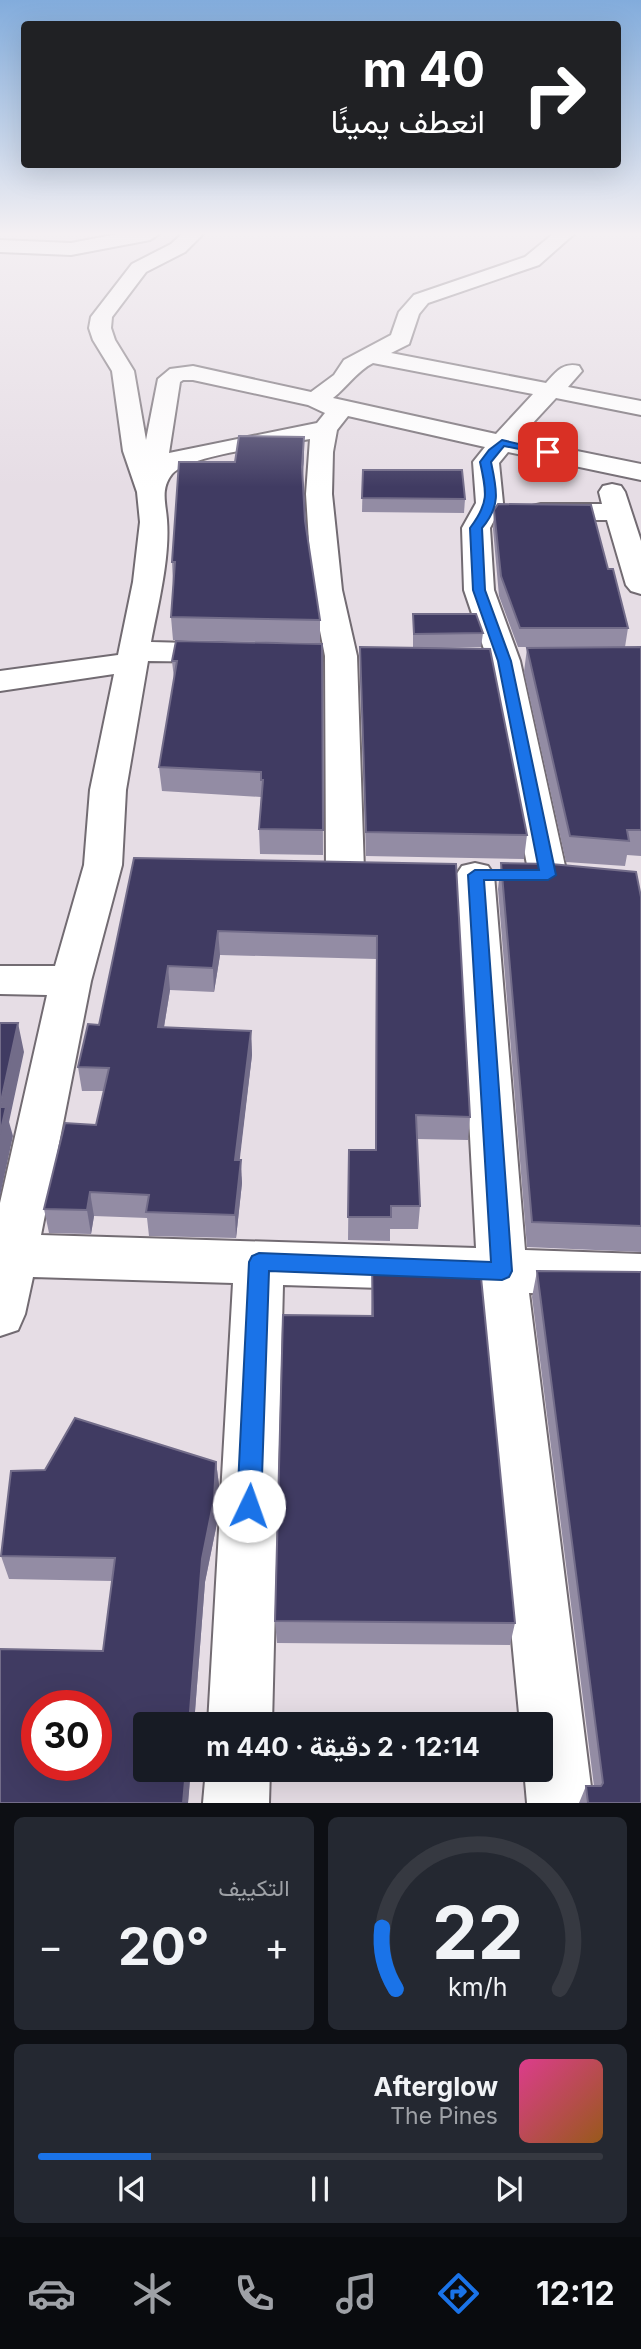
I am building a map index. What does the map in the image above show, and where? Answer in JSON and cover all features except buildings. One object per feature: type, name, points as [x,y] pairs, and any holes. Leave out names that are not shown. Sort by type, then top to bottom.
[{"type":"street","points":[[0,1314],[71,981],[117,866],[108,790],[147,582],[154,523],[150,492],[136,451],[123,371],[104,340],[100,328],[102,318]]},
{"type":"street","points":[[315,400],[342,380],[352,365],[369,355],[413,341],[410,318]]},
{"type":"street","points":[[466,352],[563,372],[573,379],[641,408]]},
{"type":"street","points":[[369,355],[573,379]]},
{"type":"street","points":[[150,492],[169,379],[178,374],[208,375],[392,420],[641,471]]},
{"type":"street","points":[[560,1803],[456,875],[561,876],[503,660],[479,590],[476,528],[489,512],[491,485],[486,462],[526,414],[573,379]]},
{"type":"street","points":[[315,400],[339,411],[325,429],[320,452],[319,494],[345,871]]},
{"type":"street","points":[[150,492],[161,470],[181,456],[325,429]]},
{"type":"street","points":[[489,512],[624,512],[641,585]]},
{"type":"street","points":[[0,681],[133,656],[250,653]]},
{"type":"street","points":[[328,655],[375,659]]},
{"type":"street","points":[[306,870],[384,872]]},
{"type":"street","points":[[0,980],[71,981]]},
{"type":"street","points":[[13,1255],[641,1275]]},
{"type":"street","points":[[240,1712],[259,1262]]},
{"type":"street","points":[[236,1803],[237,1782]]},
{"type":"route","points":[[249,1506],[259,1262],[502,1271],[475,875],[548,875],[504,661],[479,590],[476,528],[489,512],[491,485],[486,462],[492,452],[502,443],[548,452]]}]
